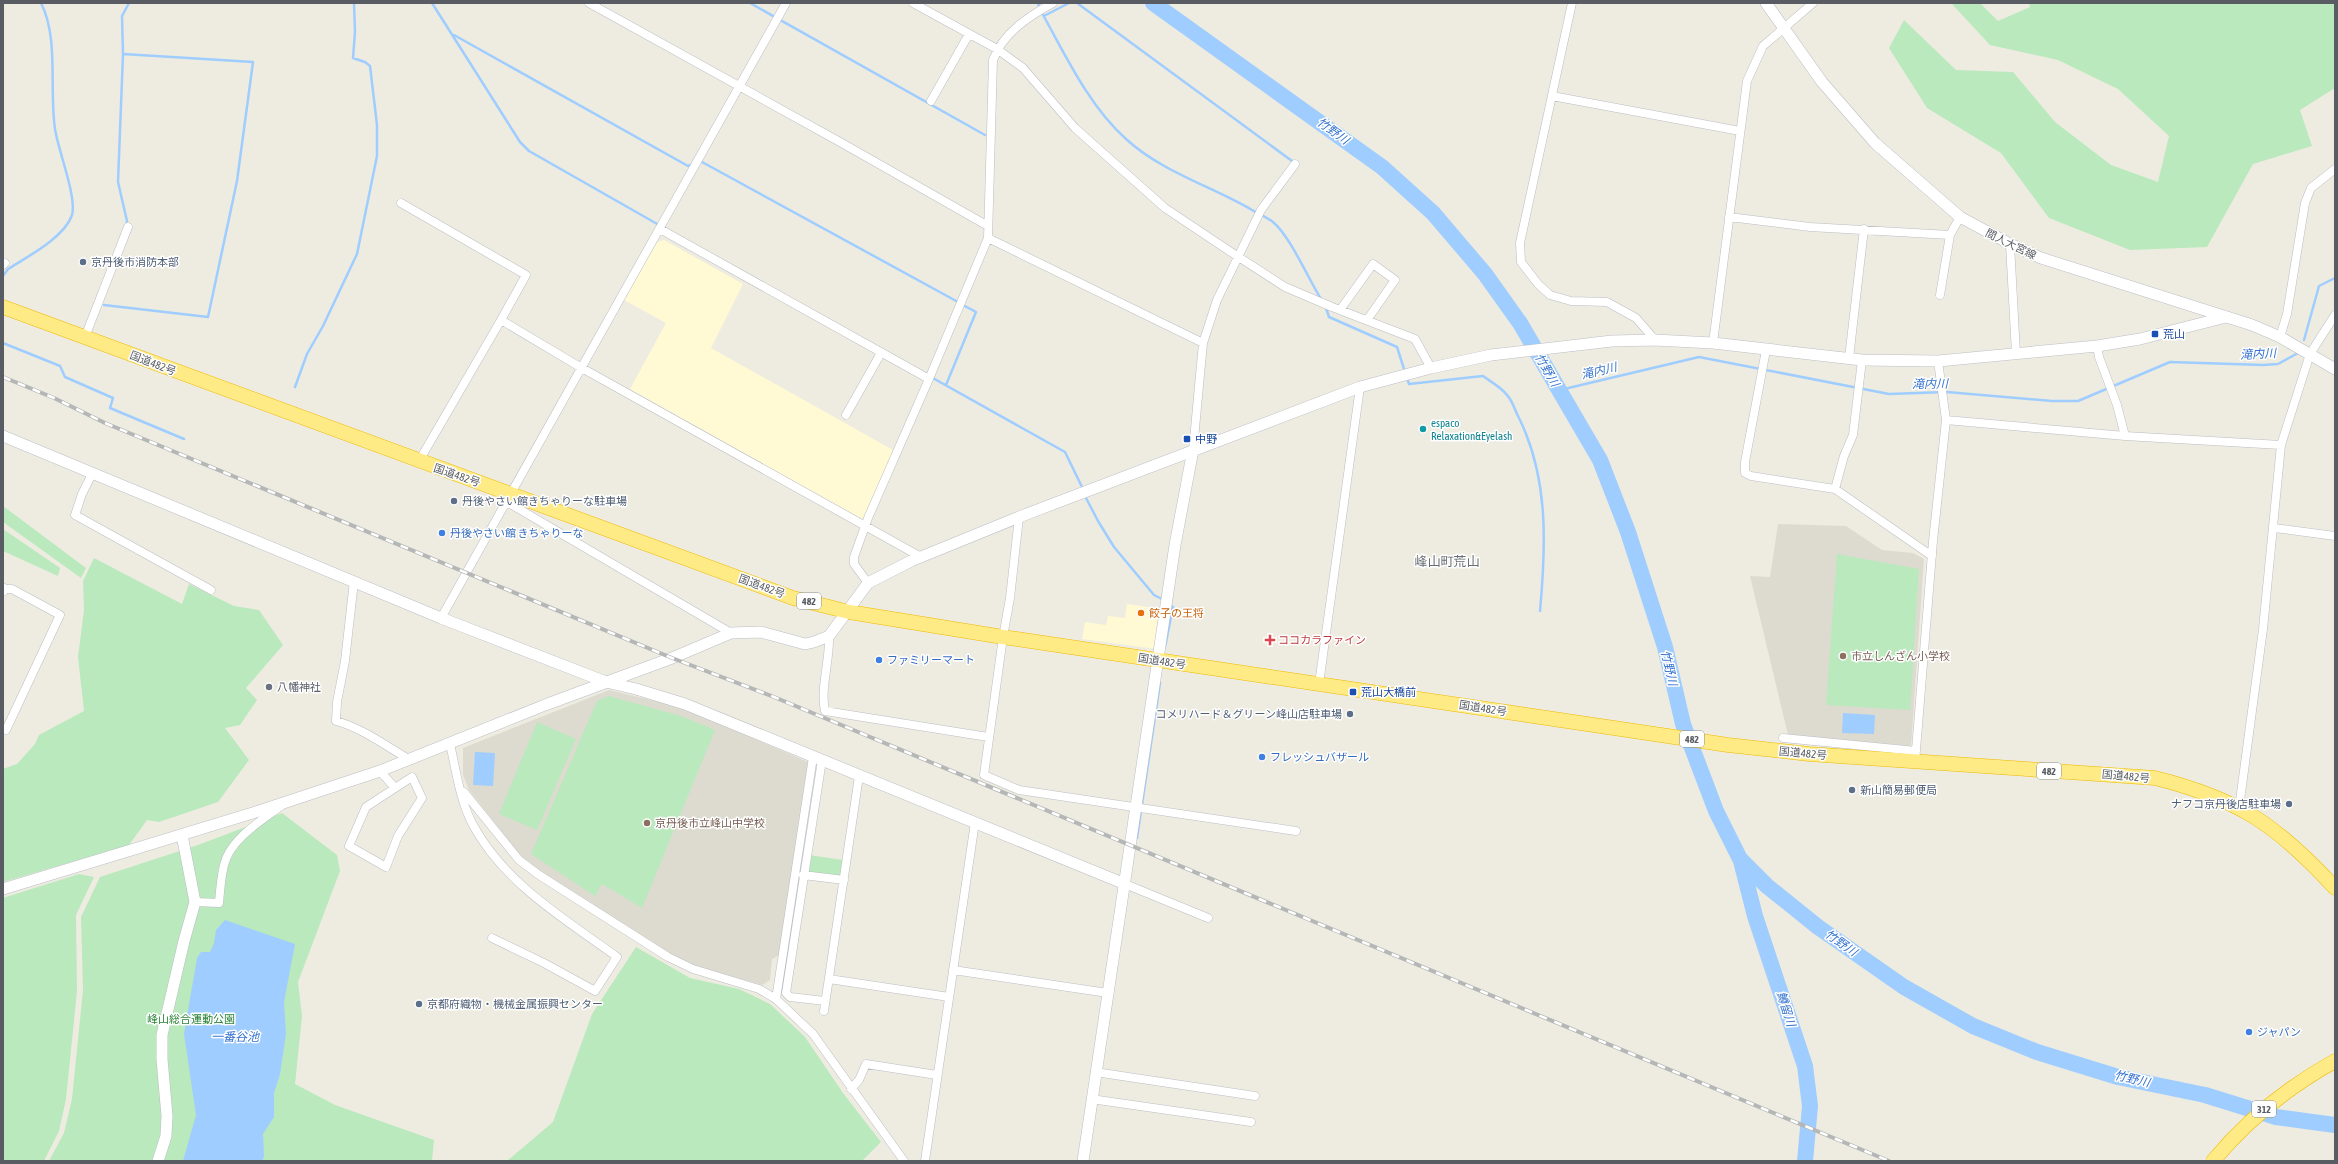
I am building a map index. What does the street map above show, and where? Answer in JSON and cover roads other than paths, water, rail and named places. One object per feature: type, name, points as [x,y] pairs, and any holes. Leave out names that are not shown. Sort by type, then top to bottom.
[{"type":"highway","name":"国道482号","points":[[3,307],[419,461],[509,498],[793,598],[849,612],[1003,637],[1656,733],[1728,745],[1809,754],[1915,756],[2155,778],[2193,788],[2239,808],[2278,831],[2302,852],[2335,888]]},
{"type":"highway","name":"312","points":[[2213,1161],[2236,1133],[2294,1086],[2335,1061]]},
{"type":"street","points":[[589,3],[988,226]]},
{"type":"street","points":[[441,618],[509,498],[580,367],[660,229],[786,3]]},
{"type":"street","points":[[913,3],[997,49],[1023,68],[1075,128],[1165,208],[1285,286],[1340,310],[1415,338],[1431,368]]},
{"type":"street","points":[[868,583],[854,564],[854,557],[868,518],[929,379],[988,238],[993,60],[997,49],[1021,22],[1053,3]]},
{"type":"street","points":[[1572,3],[1520,243],[1521,262],[1538,284],[1550,295],[1570,301],[1607,302],[1636,318],[1655,340]]},
{"type":"street","name":"間人大宮線","points":[[1766,3],[1784,26],[1822,82],[1875,143],[1960,217],[2010,244],[2041,258],[2226,317],[2280,337],[2335,369]]},
{"type":"street","points":[[1714,343],[1747,82],[1763,46],[1784,26],[1813,3]]},
{"type":"street","points":[[931,101],[969,34]]},
{"type":"street","points":[[1552,96],[1740,131]]},
{"type":"street","points":[[1083,1161],[1095,1072],[1137,807],[1175,544],[1193,450],[1203,343],[1217,300],[1237,256],[1261,210],[1295,164]]},
{"type":"street","points":[[2280,337],[2287,314],[2305,203],[2311,188],[2335,169]]},
{"type":"street","points":[[401,203],[526,276],[419,461]]},
{"type":"street","points":[[1730,217],[1810,227],[1950,235]]},
{"type":"street","points":[[1940,295],[1950,235],[1960,217]]},
{"type":"street","points":[[86,337],[128,228]]},
{"type":"street","points":[[660,229],[929,379]]},
{"type":"street","points":[[1849,358],[1864,229]]},
{"type":"street","points":[[988,238],[1203,343]]},
{"type":"street","points":[[2010,244],[2016,354]]},
{"type":"street","points":[[1340,310],[1373,264],[1396,280],[1367,320]]},
{"type":"street","points":[[2239,808],[2274,528],[2281,445],[2310,354],[2335,315]]},
{"type":"street","points":[[3,889],[285,803],[380,771],[731,634],[761,632],[805,644],[830,636],[849,612],[868,583],[921,557],[1193,450],[1360,387],[1431,368],[1491,355],[1612,341],[1655,340],[1714,343],[1862,360],[1938,361],[2097,346],[2140,339],[2226,317]]},
{"type":"street","points":[[501,320],[580,367],[921,557]]},
{"type":"street","points":[[2097,346],[2099,357],[2117,404],[2125,436]]},
{"type":"street","points":[[1766,350],[1745,462],[1745,473],[1751,476],[1835,489],[1932,556]]},
{"type":"street","points":[[846,415],[881,353]]},
{"type":"street","points":[[1835,489],[1844,456],[1853,435],[1862,360]]},
{"type":"street","points":[[1783,738],[1915,756],[1932,556],[1946,420],[1938,361]]},
{"type":"street","points":[[1319,684],[1360,387]]},
{"type":"street","points":[[1946,420],[2125,436],[2281,445]]},
{"type":"street","points":[[3,436],[441,618],[606,682],[636,688],[685,704],[1208,918]]},
{"type":"street","points":[[92,474],[82,494],[75,515],[212,590]]},
{"type":"street","points":[[509,498],[731,634]]},
{"type":"street","points":[[1020,517],[1010,598],[988,737],[984,775],[1019,790],[1296,831]]},
{"type":"street","points":[[2274,528],[2335,536]]},
{"type":"street","points":[[354,581],[345,661],[337,702],[336,721],[376,740],[410,760]]},
{"type":"street","points":[[3,590],[12,589],[60,615],[6,730],[3,728]]},
{"type":"street","points":[[830,636],[830,654],[823,701],[825,712],[988,737]]},
{"type":"street","points":[[450,744],[460,787],[473,824],[493,854],[519,884],[617,957],[596,991],[544,963],[492,938]]},
{"type":"street","points":[[817,759],[803,875],[786,993],[790,997],[825,1001]]},
{"type":"street","points":[[776,999],[817,759]]},
{"type":"street","points":[[380,771],[394,788]]},
{"type":"street","points":[[824,1011],[859,776]]},
{"type":"street","points":[[412,777],[422,798],[398,836],[386,867],[349,846],[366,807],[394,788],[412,777]]},
{"type":"street","points":[[460,787],[519,860],[539,875],[668,957],[692,970],[759,989],[776,999],[812,1034],[904,1161]]},
{"type":"street","points":[[196,902],[219,903],[224,864],[231,851],[250,829],[285,803]]},
{"type":"street","points":[[925,1161],[975,822]]},
{"type":"street","points":[[158,1161],[166,1136],[167,1116],[162,1059],[162,1035],[184,941],[196,902],[182,835]]},
{"type":"street","points":[[803,875],[844,880]]},
{"type":"street","points":[[953,970],[1108,993]]},
{"type":"street","points":[[829,979],[949,997]]},
{"type":"street","points":[[851,1088],[859,1080],[866,1064],[937,1075]]},
{"type":"street","points":[[1095,1072],[1255,1096]]},
{"type":"street","points":[[1091,1099],[1251,1122]]},
{"type":"water","points":[[1843,713],[1875,715],[1874,734],[1842,733]]},
{"type":"water","points":[[475,752],[495,753],[493,786],[473,785]]},
{"type":"water","name":"一番谷池","points":[[225,920],[295,944],[284,1002],[286,1034],[280,1074],[274,1093],[274,1117],[263,1134],[264,1157],[262,1161],[183,1161],[196,1115],[184,1034],[197,958],[201,952],[210,952],[214,943],[216,930]]},
{"type":"waterway","points":[[3,276],[8,269],[54,239],[62,231],[72,215],[73,207],[70,185],[57,138],[53,114],[52,48],[50,32],[47,17],[41,3]]},
{"type":"waterway","points":[[126,226],[127,221],[118,182],[123,54],[122,16],[129,3]]},
{"type":"waterway","points":[[295,387],[307,354],[323,326],[357,254],[377,156],[377,125],[370,66],[365,62],[353,58],[355,32],[354,3]]},
{"type":"waterway","points":[[432,3],[520,142],[529,151],[659,225]]},
{"type":"waterway","points":[[750,3],[985,135]]},
{"type":"waterway","points":[[1038,3],[1040,9]]},
{"type":"waterway","points":[[1044,16],[1069,3]]},
{"type":"waterway","points":[[1077,3],[1292,161]]},
{"type":"waterway","name":"竹野川","points":[[1153,3],[1382,167],[1433,213],[1485,274],[1520,323],[1600,460],[1628,532],[1665,647],[1683,724],[1716,811],[1740,859],[1767,886],[1818,927],[1904,987],[1973,1026],[2037,1052],[2118,1077],[2205,1095],[2276,1117],[2335,1125]]},
{"type":"waterway","points":[[1043,11],[1042,13],[1079,80],[1089,96],[1113,126],[1140,151],[1155,161],[1236,201],[1273,222],[1286,237],[1321,299]]},
{"type":"waterway","points":[[454,35],[688,166],[693,164]]},
{"type":"waterway","points":[[104,305],[208,317],[237,181],[253,62],[123,54]]},
{"type":"waterway","points":[[700,162],[958,302]]},
{"type":"waterway","name":"滝内川","points":[[2304,340],[2319,286],[2335,278]]},
{"type":"waterway","points":[[946,385],[976,312],[963,305]]},
{"type":"waterway","points":[[1325,305],[1329,317],[1397,347],[1405,372]]},
{"type":"waterway","points":[[3,343],[60,366],[65,377],[113,398],[110,408],[184,439]]},
{"type":"waterway","name":"滝内川","points":[[1560,390],[1699,357],[1889,394],[1947,392],[2052,401],[2078,401],[2170,362],[2263,365],[2278,364],[2298,353]]},
{"type":"waterway","points":[[1407,378],[1409,384],[1483,376],[1505,392],[1513,405],[1528,439],[1540,487],[1544,536],[1540,611]]},
{"type":"waterway","points":[[931,377],[1065,452],[1083,489]]},
{"type":"waterway","points":[[1085,496],[1114,547],[1154,595],[1164,600]]},
{"type":"waterway","points":[[1165,647],[1173,607],[1170,605]]},
{"type":"waterway","points":[[1137,838],[1160,683]]},
{"type":"waterway","name":"鱒留川","points":[[1741,861],[1755,916],[1805,1066],[1810,1106],[1805,1161]]},
{"type":"railway","points":[[3,377],[54,398],[105,423],[672,658],[774,697],[1889,1161]]},
{"type":"place","name":"京丹後市消防本部","points":[[83,262]]},
{"type":"place","name":"荒山","points":[[2155,334]]},
{"type":"place","name":"espaco Relaxation&Eyelash","points":[[1423,429]]},
{"type":"place","name":"中野","points":[[1187,439]]},
{"type":"place","name":"丹後やさい館きちゃりーな駐車場","points":[[454,501]]},
{"type":"place","name":"丹後やさい館 きちゃりーな","points":[[442,533]]},
{"type":"place","name":"餃子の王将","points":[[1141,613]]},
{"type":"place","name":"ココカラファイン","points":[[1270,640]]},
{"type":"place","name":"市立しんざん小学校","points":[[1843,656]]},
{"type":"place","name":"ファミリーマート","points":[[879,660]]},
{"type":"place","name":"八幡神社","points":[[269,687]]},
{"type":"place","name":"荒山大橋前","points":[[1353,692]]},
{"type":"place","name":"コメリハード＆グリーン峰山店駐車場","points":[[1350,714]]},
{"type":"place","name":"フレッシュバザール","points":[[1262,757]]},
{"type":"place","name":"新山簡易郵便局","points":[[1852,790]]},
{"type":"place","name":"ナフコ京丹後店駐車場","points":[[2289,804]]},
{"type":"place","name":"京丹後市立峰山中学校","points":[[647,823]]},
{"type":"place","name":"京都府織物・機械金属振興センター","points":[[419,1004]]},
{"type":"place","name":"ジャパン","points":[[2249,1032]]},
{"type":"district","name":"峰山町荒山","points":[[1447,561]]},
{"type":"park label","name":"峰山総合運動公園","points":[[191,1019]]}]
